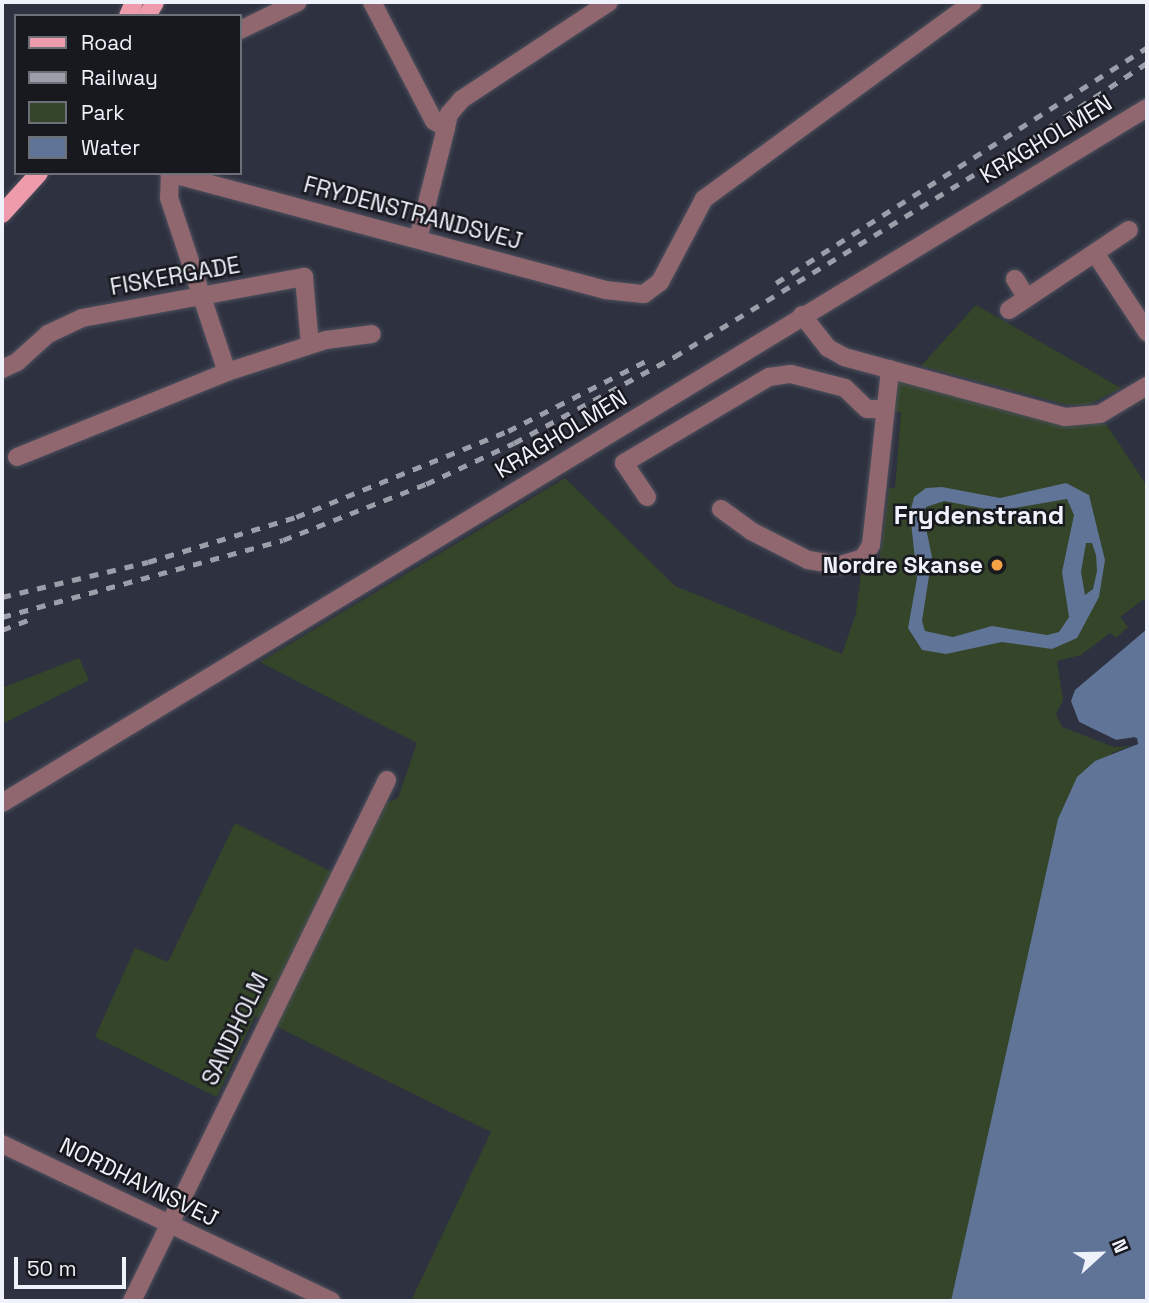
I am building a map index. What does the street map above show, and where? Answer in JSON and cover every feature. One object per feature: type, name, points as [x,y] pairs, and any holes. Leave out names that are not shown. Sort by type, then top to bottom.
[{"type":"main road","points":[[2,214],[37,175]]},
{"type":"street","points":[[242,29],[298,2]]},
{"type":"street","points":[[372,2],[435,121],[446,128]]},
{"type":"street","points":[[418,239],[449,114],[462,99],[609,2]]},
{"type":"street","name":"FRYDENSTRANDSVEJ","points":[[177,175],[605,290],[644,294],[660,282],[704,199],[973,2]]},
{"type":"street","name":"KRAGHOLMEN","points":[[2,803],[1147,108]]},
{"type":"street","points":[[169,175],[169,198],[191,254],[199,299],[227,372]]},
{"type":"street","points":[[1009,310],[1129,230]]},
{"type":"street","points":[[1095,253],[1147,331]]},
{"type":"street","name":"FISKERGADE","points":[[2,369],[17,362],[48,334],[82,318],[143,304],[199,299],[214,292],[304,277],[310,345]]},
{"type":"street","points":[[1015,279],[1027,298]]},
{"type":"street","points":[[802,315],[828,348],[890,369],[1065,417],[1100,414],[1147,386]]},
{"type":"street","points":[[17,457],[227,372],[310,345],[372,334]]},
{"type":"street","points":[[721,509],[751,531],[808,560],[840,565],[863,558],[870,545],[882,410],[890,369]]},
{"type":"street","points":[[647,497],[625,463],[769,377],[791,374],[845,388],[867,409],[882,410]]},
{"type":"street","name":"SANDHOLM","points":[[132,1301],[387,780]]},
{"type":"street","name":"NORDHAVNSVEJ","points":[[2,1144],[331,1301]]},
{"type":"green space","points":[[976,305],[1121,388],[1088,405],[1068,405],[921,366]]},
{"type":"green space","points":[[896,378],[1059,424],[1106,424],[1147,486],[1147,602],[1144,599],[1120,617],[1128,627],[1116,638],[1110,633],[1081,655],[1057,661],[1063,700],[1056,714],[1062,727],[1114,747],[1131,746],[1112,753],[1147,1301],[411,1301],[491,1132],[255,1016],[217,1097],[95,1037],[135,948],[168,962],[235,823],[344,878],[378,806],[398,798],[417,743],[260,662],[565,478],[675,586],[842,654],[856,613],[861,574],[878,571],[889,488],[895,488],[901,412],[890,410]]},
{"type":"green space","points":[[79,658],[89,680],[2,724],[2,688]]},
{"type":"water","points":[[1066,483],[1089,495],[1105,560],[1099,597],[1077,638],[1052,649],[1002,642],[946,654],[922,650],[908,628],[917,578],[910,513],[914,497],[926,488],[942,487],[1000,498]],"holes":[[[1067,499],[1074,515],[1062,572],[1069,617],[1059,632],[1047,635],[992,626],[953,637],[925,631],[922,621],[932,557],[923,514],[926,507],[944,501],[997,511]],[[1086,543],[1092,543],[1097,571],[1093,589],[1085,595],[1081,572]]]},
{"type":"water","points":[[1147,629],[1147,1301],[951,1301],[1058,819],[1077,777],[1095,761],[1138,744],[1135,737],[1116,740],[1079,722],[1071,701],[1075,690]]},
{"type":"pier","points":[[1068,701],[1079,722],[1116,740],[1137,738],[1138,744],[1119,747],[1135,741],[1115,743],[1077,724]]},
{"type":"railway","points":[[776,283],[1147,48]]},
{"type":"railway","points":[[2,617],[283,540],[426,484],[514,443],[674,357],[1019,147],[1147,63]]},
{"type":"railway","points":[[2,597],[148,562],[296,517],[508,431],[650,359]]},
{"type":"railway","points":[[2,630],[33,618]]},
{"type":"place","name":"Nordre Skanse","points":[[997,565]]},
{"type":"district","name":"Frydenstrand","points":[[979,516]]}]
